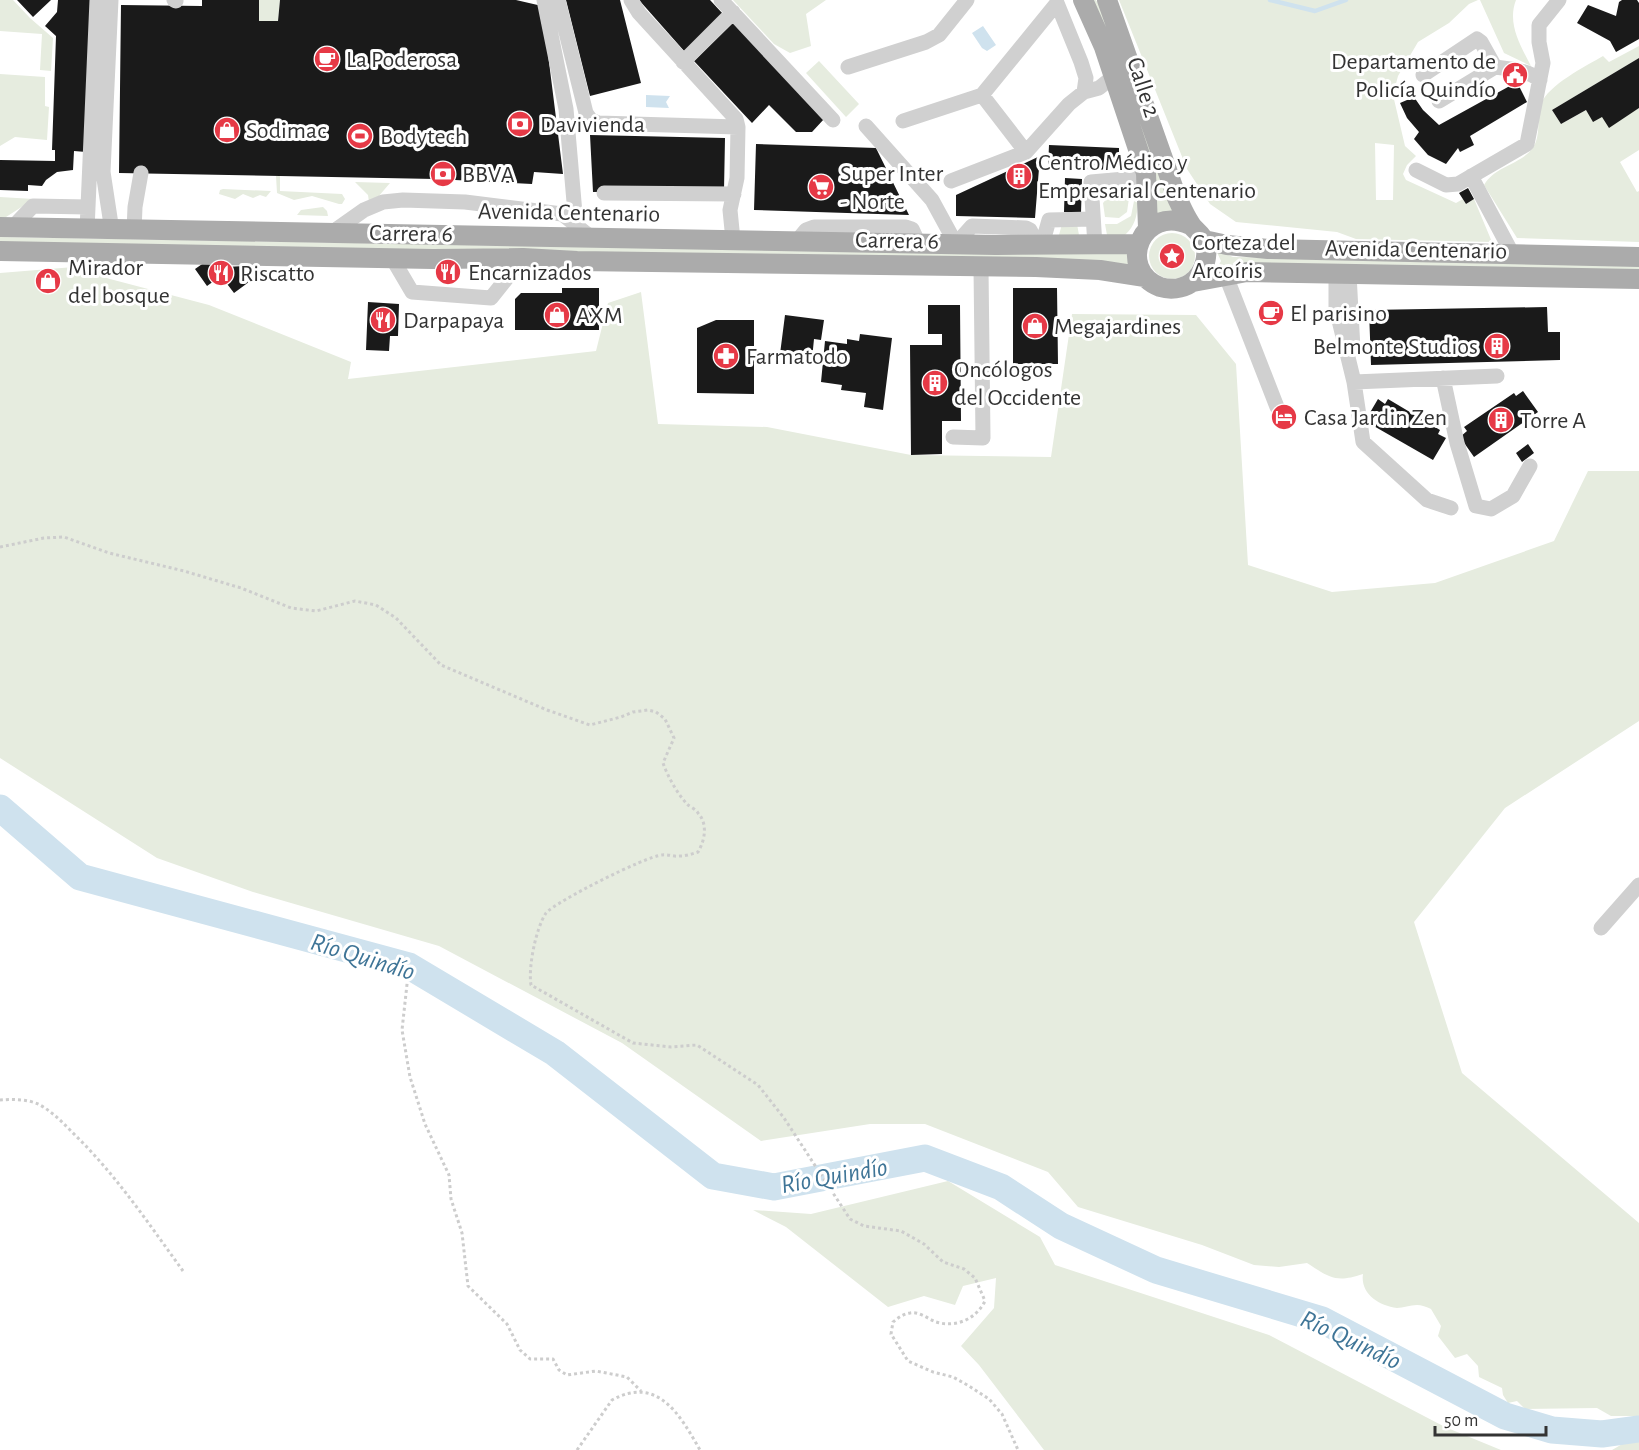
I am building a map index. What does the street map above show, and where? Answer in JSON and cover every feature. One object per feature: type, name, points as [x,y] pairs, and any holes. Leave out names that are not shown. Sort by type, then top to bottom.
[{"type":"main road","name":"Calle 2","points":[[1083,0],[1104,47],[1146,173],[1143,236]]},
{"type":"main road","name":"Calle 2","points":[[1107,0],[1178,198],[1190,225]]},
{"type":"main road","points":[[1182,221],[1190,225],[1204,240],[1205,263],[1201,273],[1193,282],[1184,287],[1162,288],[1145,277],[1139,266],[1143,236],[1158,222],[1182,221]]},
{"type":"main road","name":"Avenida Centenario","points":[[6,228],[330,234],[584,232],[796,242],[1095,246],[1143,236]]},
{"type":"main road","name":"Avenida Centenario","points":[[1204,240],[1268,249],[1639,257]]},
{"type":"main road","name":"Carrera 6","points":[[0,251],[457,259],[524,258],[577,261],[682,261],[981,268],[1036,267],[1100,270],[1145,277]]},
{"type":"main road","name":"Avenida Centenario","points":[[1193,282],[1247,272],[1639,279]]},
{"type":"street","points":[[87,230],[97,0]]},
{"type":"street","points":[[111,0],[103,172],[112,231]]},
{"type":"street","points":[[544,0],[566,109],[584,232]]},
{"type":"street","points":[[558,0],[586,113],[591,120],[598,123],[738,127]]},
{"type":"street","points":[[631,0],[639,13],[731,112],[738,127],[737,178],[730,210],[733,240]]},
{"type":"street","points":[[721,0],[833,120]]},
{"type":"street","points":[[1416,170],[1446,185],[1458,184],[1527,144],[1543,63],[1539,25],[1559,0]]},
{"type":"street","points":[[1057,1],[1086,78],[1084,92]]},
{"type":"street","points":[[903,121],[982,96],[1057,1]]},
{"type":"street","points":[[848,67],[926,42],[939,34],[960,3]]},
{"type":"street","points":[[683,62],[733,12]]},
{"type":"street","points":[[1423,75],[1477,39],[1496,67]]},
{"type":"street","points":[[1438,101],[1496,67],[1515,69],[1540,80]]},
{"type":"street","points":[[951,181],[1026,152],[1064,110],[1084,92],[1099,88],[1114,76]]},
{"type":"street","points":[[982,96],[1026,152]]},
{"type":"street","points":[[866,126],[932,200],[956,244]]},
{"type":"street","points":[[134,231],[135,207],[141,173]]},
{"type":"street","points":[[1095,246],[1090,182],[1137,178],[1146,173]]},
{"type":"street","points":[[1471,176],[1512,255]]},
{"type":"street","points":[[604,193],[734,194]]},
{"type":"street","points":[[330,234],[364,210],[383,202],[403,200],[465,202],[562,214],[584,232]]},
{"type":"street","points":[[6,228],[33,206],[88,207]]},
{"type":"street","points":[[1040,245],[1049,220],[1093,219]]},
{"type":"street","points":[[392,258],[412,292],[490,298],[524,258]]},
{"type":"street","points":[[953,437],[983,438],[981,268]]},
{"type":"street","points":[[1342,274],[1336,308],[1354,382],[1363,442],[1427,500],[1451,508]]},
{"type":"street","points":[[1226,276],[1277,406]]},
{"type":"street","points":[[1354,382],[1497,376]]},
{"type":"street","points":[[1443,378],[1457,443],[1476,506],[1491,509],[1513,496],[1530,466]]},
{"type":"street","points":[[1601,928],[1639,885]]},
{"type":"path","points":[[0,547],[44,538],[64,537],[241,588],[291,608],[316,611],[355,601],[376,605],[396,618],[441,665],[548,710],[590,725],[633,712],[648,710],[656,712],[665,719],[674,738],[663,764],[667,775],[687,804],[698,813],[705,826],[704,843],[698,852],[680,856],[661,855],[616,873],[556,904],[547,913],[537,932],[530,974],[531,985],[633,1043],[671,1047],[697,1045],[722,1060],[758,1085],[784,1118],[850,1219],[864,1226],[901,1231],[924,1244],[943,1262],[964,1269],[975,1278],[985,1301],[980,1311],[969,1319],[949,1325],[912,1312],[893,1322],[891,1334],[908,1361],[933,1372],[953,1377],[989,1399],[1002,1414],[1018,1450]]},
{"type":"path","points":[[409,966],[402,1030],[410,1077],[425,1124],[450,1174],[451,1199],[462,1233],[468,1286],[507,1324],[520,1350],[530,1359],[554,1359],[559,1370],[567,1375],[596,1371],[627,1377],[641,1391],[661,1398],[677,1413],[700,1450]]},
{"type":"path","points":[[0,1100],[14,1099],[38,1103],[58,1118],[92,1152],[139,1209],[183,1271]]},
{"type":"path","points":[[577,1450],[612,1400],[621,1395],[641,1391]]},
{"type":"shaded area","points":[[0,0],[13,0],[53,38],[51,71],[40,70],[42,34],[0,31]]},
{"type":"shaded area","points":[[259,0],[280,0],[278,21],[259,21]]},
{"type":"shaded area","points":[[733,0],[826,0],[806,14],[811,46],[790,53],[774,44]]},
{"type":"shaded area","points":[[1091,0],[1096,0],[1100,7],[1176,213],[1156,216]]},
{"type":"shaded area","points":[[1119,0],[1478,0],[1469,4],[1449,23],[1418,42],[1398,76],[1393,95],[1405,146],[1416,156],[1407,165],[1403,174],[1406,180],[1456,203],[1463,199],[1466,204],[1474,199],[1492,242],[1356,239],[1337,232],[1236,222],[1210,204],[1187,169]],"holes":[[[1375,143],[1394,145],[1393,200],[1376,200]]]},
{"type":"shaded area","points":[[1480,0],[1516,0],[1513,17],[1516,34],[1531,66],[1504,53]]},
{"type":"shaded area","points":[[1639,46],[1639,58],[1552,110],[1561,124],[1586,110],[1619,117],[1639,108],[1639,150],[1620,162],[1637,192],[1639,191],[1639,242],[1517,238],[1484,185],[1494,174],[1521,159],[1532,149],[1538,133],[1541,104],[1551,90],[1603,56],[1609,62]]},
{"type":"shaded area","points":[[819,61],[859,104],[846,117],[806,73]]},
{"type":"shaded area","points":[[0,74],[45,77],[45,106],[49,107],[47,140],[15,137],[0,146]]},
{"type":"shaded area","points":[[276,176],[280,176],[280,191],[342,194],[345,199],[342,204],[312,196],[294,200],[277,193]]},
{"type":"shaded area","points":[[355,182],[390,183],[378,197],[369,202],[368,195]]},
{"type":"shaded area","points":[[223,189],[271,191],[266,197],[260,195],[253,198],[243,194],[235,199],[219,194]]},
{"type":"shaded area","points":[[1115,193],[1129,198],[1127,212],[1119,218],[1105,217],[1103,203]]},
{"type":"shaded area","points":[[0,197],[34,199],[6,217],[0,217]]},
{"type":"shaded area","points":[[1134,201],[1138,203],[1137,212],[1128,232],[1125,235],[1107,235],[1105,224],[1117,224],[1131,216]]},
{"type":"shaded area","points":[[323,207],[328,216],[297,215],[301,210]]},
{"type":"shaded area","points":[[1062,224],[1077,224],[1079,235],[1059,235]]},
{"type":"shaded area","points":[[1172,233],[1181,234],[1189,239],[1194,247],[1194,265],[1189,273],[1181,278],[1172,279],[1163,278],[1155,273],[1150,265],[1149,256],[1150,247],[1155,239],[1163,234]]},
{"type":"shaded area","points":[[0,237],[530,246],[1130,252],[1128,262],[1130,268],[0,243]]},
{"type":"shaded area","points":[[1216,250],[1233,257],[1639,261],[1639,271],[1215,272],[1221,261]]},
{"type":"shaded area","points":[[74,267],[209,305],[351,362],[348,379],[596,351],[608,303],[641,292],[658,424],[767,427],[911,455],[1051,457],[1072,314],[1196,315],[1236,364],[1248,565],[1332,592],[1435,583],[1554,541],[1588,471],[1639,471],[1639,721],[1505,808],[1414,922],[1462,1073],[1639,1223],[1639,1416],[1611,1416],[1597,1408],[1525,1409],[1517,1401],[1508,1403],[1502,1388],[1479,1377],[1478,1366],[1467,1354],[1455,1358],[1438,1336],[1441,1326],[1431,1309],[1417,1305],[1397,1308],[1383,1305],[1367,1293],[1363,1274],[1333,1278],[1307,1263],[1279,1267],[1254,1265],[1202,1245],[1078,1207],[1048,1172],[925,1124],[870,1124],[761,1141],[622,1043],[439,946],[253,892],[157,858],[0,758],[0,273]]},
{"type":"shaded area","points":[[948,1181],[1040,1237],[1055,1265],[1269,1335],[1445,1427],[1501,1450],[1044,1450],[979,1365],[961,1346],[994,1308],[996,1278],[963,1286],[955,1305],[924,1296],[888,1307],[786,1227],[753,1210],[811,1214]]},
{"type":"shaded area","points":[[1631,1439],[1639,1441],[1639,1450],[1612,1450]]},
{"type":"water","points":[[983,26],[996,45],[987,51],[982,48],[972,33]]},
{"type":"water","points":[[646,95],[670,96],[666,102],[669,108],[646,107]]},
{"type":"building","points":[[17,0],[51,0],[33,17]]},
{"type":"building","points":[[58,0],[92,0],[86,152],[74,151],[73,170],[57,172],[42,186],[28,185],[28,191],[0,190],[0,160],[55,161],[55,150],[52,150],[56,36],[45,26],[57,12]]},
{"type":"building","points":[[202,0],[259,0],[259,21],[278,21],[280,0],[516,0],[542,6],[563,174],[534,172],[532,184],[435,179],[119,173],[121,5],[202,6]]},
{"type":"building","points":[[566,0],[620,0],[641,83],[590,96]]},
{"type":"building","points":[[639,0],[710,0],[723,14],[685,52]]},
{"type":"building","points":[[1637,0],[1639,3],[1639,39],[1616,52],[1610,41],[1577,23],[1588,5],[1616,16],[1619,2]]},
{"type":"building","points":[[734,22],[824,119],[812,132],[796,132],[769,105],[752,123],[694,61]]},
{"type":"building","points":[[1639,58],[1639,108],[1609,128],[1602,117],[1593,122],[1586,110],[1561,124],[1552,110]]},
{"type":"building","points":[[1517,82],[1527,102],[1470,136],[1474,145],[1460,152],[1458,148],[1446,164],[1428,155],[1414,139],[1419,132],[1407,118],[1400,103],[1414,97],[1423,110],[1439,125]]},
{"type":"building","points":[[590,135],[725,138],[724,190],[593,192]]},
{"type":"building","points":[[756,144],[876,148],[909,215],[754,210]]},
{"type":"building","points":[[1049,145],[1119,148],[1119,170],[1048,168]]},
{"type":"building","name":"Centro Médico y Empresarial Centenario","points":[[1040,156],[1035,218],[956,216],[956,195]]},
{"type":"building","points":[[1065,178],[1082,179],[1081,213],[1064,212]]},
{"type":"building","points":[[1468,188],[1474,199],[1466,204],[1459,193]]},
{"type":"building","points":[[217,259],[226,267],[244,266],[253,279],[234,293],[221,276],[207,286],[195,269],[208,260]]},
{"type":"building","name":"AXM","points":[[562,288],[599,288],[599,330],[515,330],[515,299],[521,293],[562,293]]},
{"type":"building","name":"Megajardines","points":[[1013,288],[1057,288],[1058,364],[1013,364]]},
{"type":"building","name":"Darpapaya","points":[[368,302],[399,304],[398,336],[390,336],[389,351],[366,350]]},
{"type":"building","name":"Oncólogos del Occidente","points":[[928,305],[960,305],[961,421],[942,421],[942,454],[911,455],[910,345],[942,345],[942,334],[928,334]]},
{"type":"building","name":"Belmonte Studios","points":[[1547,307],[1548,332],[1560,332],[1560,360],[1371,365],[1369,310]]},
{"type":"building","points":[[785,315],[824,320],[821,340],[814,339],[812,359],[780,354]]},
{"type":"building","name":"Farmatodo","points":[[716,320],[754,320],[754,394],[697,393],[697,328]]},
{"type":"building","points":[[860,334],[892,338],[883,410],[864,407],[866,393],[841,390],[842,385],[821,382],[825,341],[847,344],[847,339],[859,341]]},
{"type":"building","name":"Torre A","points":[[1523,391],[1538,412],[1474,457],[1460,437],[1467,431],[1464,427],[1514,393],[1516,396]]},
{"type":"building","points":[[1378,399],[1385,404],[1388,399],[1440,430],[1438,434],[1446,438],[1433,460],[1365,421]]},
{"type":"building","points":[[1528,444],[1534,453],[1522,462],[1516,453]]},
{"type":"waterway","points":[[1270,0],[1315,11],[1346,0]]},
{"type":"waterway","name":"Río Quindío","points":[[0,808],[80,877],[409,966],[555,1053],[713,1176],[774,1187],[925,1158],[1001,1187],[1061,1226],[1156,1270],[1322,1320],[1505,1416],[1552,1430],[1602,1434],[1639,1429]]},
{"type":"place","name":"La Poderosa","points":[[327,59]]},
{"type":"place","name":"Departamento de Policía Quindío","points":[[1515,75]]},
{"type":"place","name":"Davivienda","points":[[520,124]]},
{"type":"place","name":"Sodimac","points":[[227,130]]},
{"type":"place","name":"Bodytech","points":[[360,136]]},
{"type":"place","name":"BBVA","points":[[443,174]]},
{"type":"place","name":"Centro Médico y Empresarial Centenario","points":[[1019,176]]},
{"type":"place","name":"Super Inter - Norte","points":[[821,187]]},
{"type":"place","name":"Corteza del Arcoíris","points":[[1172,256]]},
{"type":"place","name":"Encarnizados","points":[[448,272]]},
{"type":"place","name":"Riscatto","points":[[221,273]]},
{"type":"place","name":"Mirador del bosque","points":[[48,281]]},
{"type":"place","name":"El parisino","points":[[1271,313]]},
{"type":"place","name":"AXM","points":[[557,315]]},
{"type":"place","name":"Darpapaya","points":[[383,320]]},
{"type":"place","name":"Megajardines","points":[[1035,326]]},
{"type":"place","name":"Belmonte Studios","points":[[1497,346]]},
{"type":"place","name":"Farmatodo","points":[[726,356]]},
{"type":"place","name":"Oncólogos del Occidente","points":[[935,383]]},
{"type":"place","name":"Casa Jardin Zen","points":[[1284,417]]},
{"type":"place","name":"Torre A","points":[[1501,420]]}]
